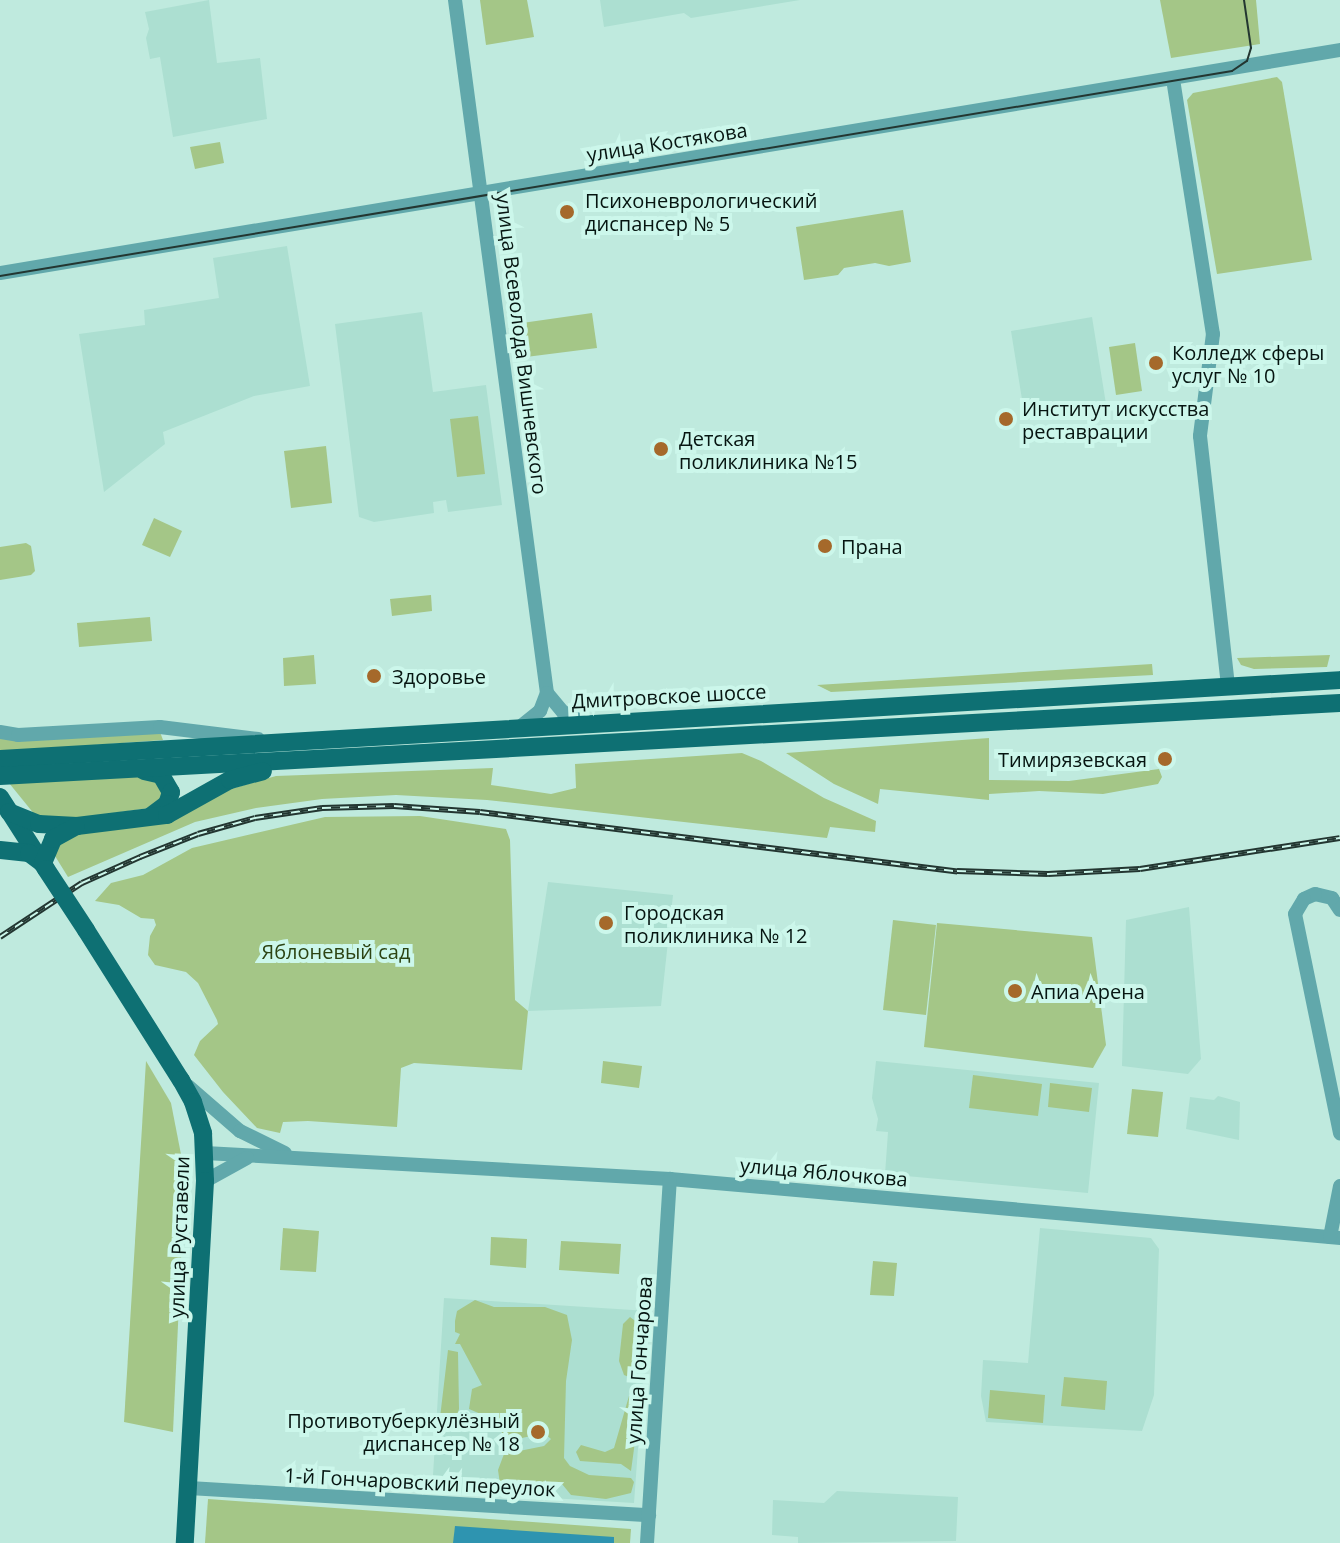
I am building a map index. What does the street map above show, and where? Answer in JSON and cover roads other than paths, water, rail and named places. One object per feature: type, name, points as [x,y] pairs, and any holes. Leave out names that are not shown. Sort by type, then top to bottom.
[{"type":"main road","name":"Дмитровское шоссе","points":[[0,759],[1340,680]]},
{"type":"main road","points":[[0,776],[1340,703]]},
{"type":"main road","points":[[3,808],[39,824],[77,826],[150,816],[178,810],[230,780],[305,761]]},
{"type":"main road","points":[[125,769],[148,771],[166,779],[171,792],[167,804],[150,816]]},
{"type":"main road","name":"улица Руставели","points":[[3,808],[86,930],[181,1080],[198,1117],[205,1153],[205,1181],[185,1543]]},
{"type":"main road","points":[[0,850],[29,853],[44,866],[53,839],[77,826]]},
{"type":"street","name":"улица Всеволода Вишневского","points":[[455,0],[547,693]]},
{"type":"street","name":"улица Костякова","points":[[0,273],[1340,50]]},
{"type":"street","points":[[1173,79],[1213,334],[1200,436],[1228,687]]},
{"type":"street","points":[[520,727],[540,711],[547,693],[563,712],[578,723]]},
{"type":"street","points":[[572,746],[564,742],[561,736],[564,727],[578,723]]},
{"type":"street","points":[[0,732],[18,735],[160,727],[279,742]]},
{"type":"street","points":[[1340,910],[1332,898],[1315,894],[1304,899],[1295,914],[1340,1133]]},
{"type":"street","points":[[181,1080],[240,1131],[267,1147],[304,1159]]},
{"type":"street","points":[[205,1153],[304,1159]]},
{"type":"street","points":[[205,1181],[252,1157]]},
{"type":"street","name":"улица Яблочкова","points":[[304,1159],[670,1179],[1337,1238]]},
{"type":"street","name":"улица Гончарова","points":[[647,1543],[670,1179]]},
{"type":"street","points":[[1337,1238],[1340,1186]]},
{"type":"street","name":"1-й Гончаровский переулок","points":[[189,1488],[649,1515]]},
{"type":"water","points":[[455,1526],[614,1537],[614,1543],[453,1543]]},
{"type":"tram line","points":[[0,276],[1232,71],[1247,61],[1251,48],[1244,0]]},
{"type":"railway","points":[[0,937],[82,883],[140,857],[198,834],[255,818],[322,808],[394,806],[480,812],[957,871],[1048,874],[1140,869],[1340,838]]},
{"type":"place","name":"Психоневрологический диспансер № 5","points":[[567,212]]},
{"type":"place","name":"Колледж сферы услуг № 10","points":[[1156,363]]},
{"type":"place","name":"Институт искусства реставрации","points":[[1006,419]]},
{"type":"place","name":"Детская поликлиника №15","points":[[661,449]]},
{"type":"place","name":"Прана","points":[[825,546]]},
{"type":"place","name":"Здоровье","points":[[374,676]]},
{"type":"place","name":"Тимирязевская","points":[[1165,759]]},
{"type":"place","name":"Городская поликлиника № 12","points":[[606,923]]},
{"type":"place","name":"Апиа Арена","points":[[1015,991]]},
{"type":"place","name":"Противотуберкулёзный диспансер № 18","points":[[538,1432]]},
{"type":"park label","name":"Яблоневый сад","points":[[336,951]]}]
